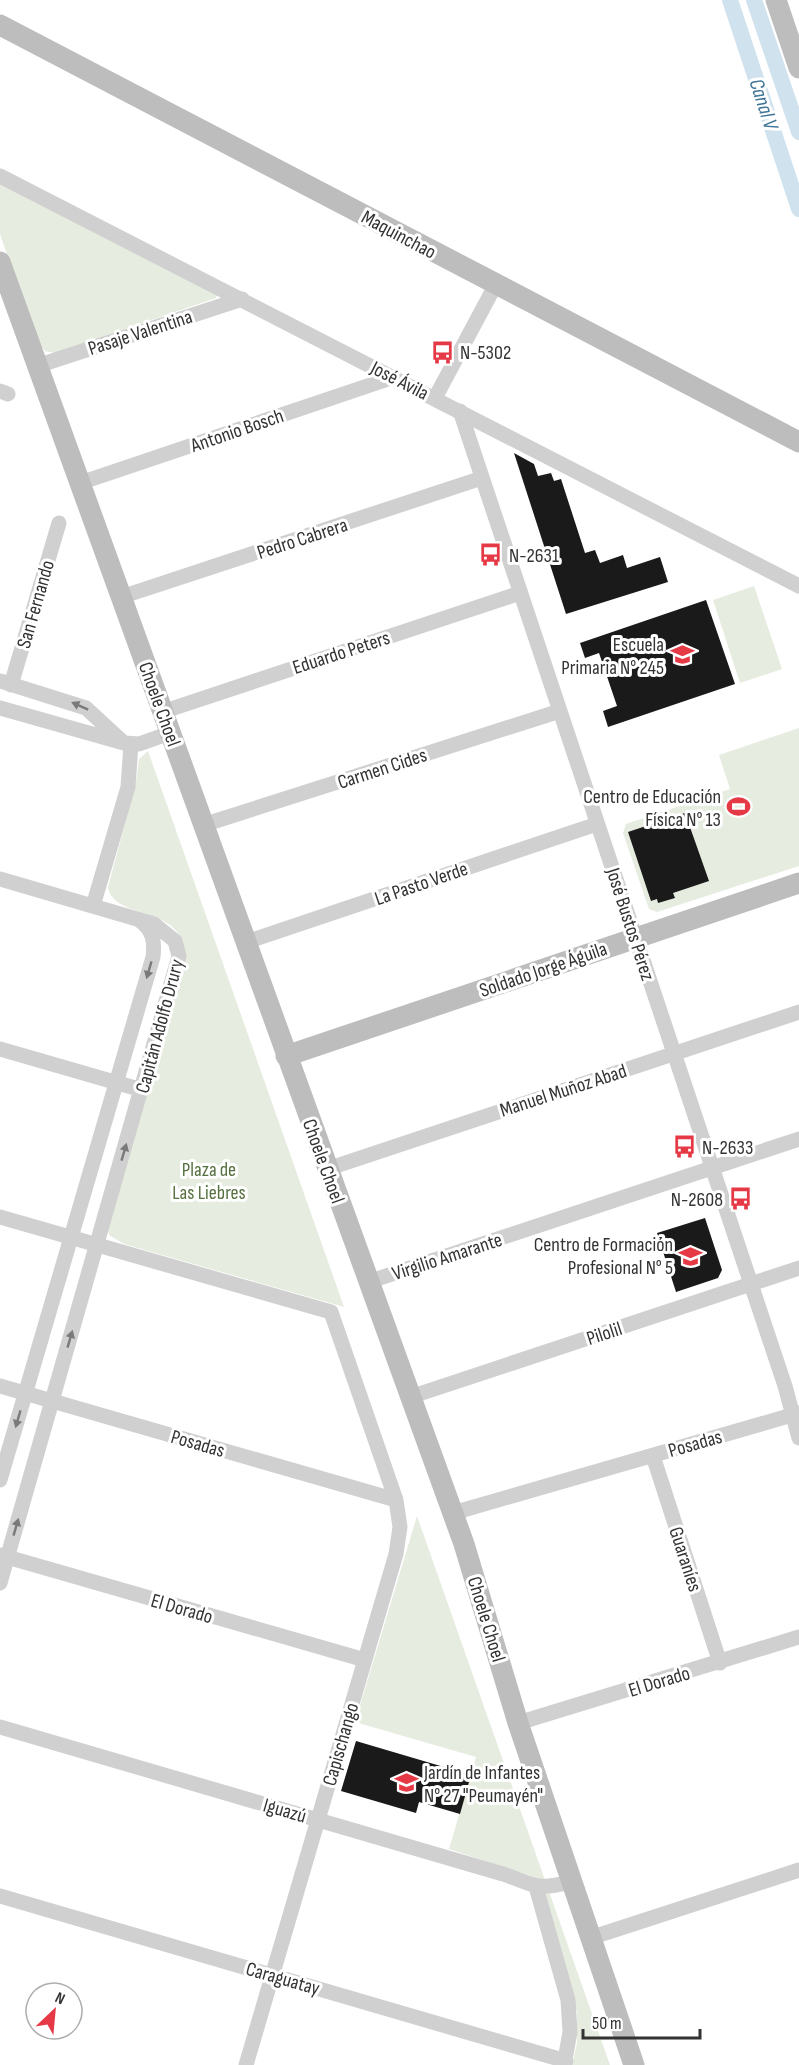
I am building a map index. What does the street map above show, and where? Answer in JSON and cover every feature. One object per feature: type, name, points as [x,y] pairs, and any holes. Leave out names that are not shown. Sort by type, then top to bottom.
[{"type":"street","points":[[776,0],[799,68]]},
{"type":"street","name":"Maquinchao","points":[[0,25],[799,442]]},
{"type":"street","name":"José Ávila","points":[[0,176],[799,586]]},
{"type":"street","name":"Choele Choel","points":[[0,262],[453,1514],[570,1882],[634,2065]]},
{"type":"street","points":[[435,398],[496,284]]},
{"type":"street","name":"Pasaje Valentina","points":[[38,366],[242,299]]},
{"type":"street","name":"Antonio Bosch","points":[[80,483],[394,377]]},
{"type":"street","name":"José Bustos Pérez","points":[[459,411],[796,1414],[799,1438]]},
{"type":"street","name":"Pedro Cabrera","points":[[121,597],[482,478]]},
{"type":"street","name":"San Fernando","points":[[5,683],[59,523]]},
{"type":"street","name":"Eduardo Peters","points":[[162,712],[520,593]]},
{"type":"street","points":[[5,683],[86,708],[128,744],[128,787],[93,906]]},
{"type":"street","points":[[0,708],[128,744],[145,742],[170,733]]},
{"type":"street","name":"Carmen Cides","points":[[203,825],[560,711]]},
{"type":"street","name":"La Pasto Verde","points":[[246,942],[597,824]]},
{"type":"street","points":[[0,879],[137,918]]},
{"type":"street","name":"Soldado Jorge Águila","points":[[286,1056],[799,883]]},
{"type":"street","name":"Capitán Adolfo Drury","points":[[0,1480],[154,948],[150,931],[137,918]]},
{"type":"street","name":"Capitán Adolfo Drury","points":[[0,1583],[4,1556],[98,1245],[179,956],[178,948],[169,934],[154,924],[137,918]]},
{"type":"street","name":"Manuel Muñoz Abad","points":[[327,1169],[799,1012]]},
{"type":"street","points":[[0,1049],[142,1090]]},
{"type":"street","name":"Virgilio Amarante","points":[[368,1282],[799,1139]]},
{"type":"street","points":[[0,1216],[331,1312],[396,1500]]},
{"type":"street","name":"Pilolil","points":[[410,1397],[799,1268]]},
{"type":"street","name":"Posadas","points":[[0,1386],[396,1500]]},
{"type":"street","name":"Posadas","points":[[453,1514],[796,1414]]},
{"type":"street","name":"Guaraníes","points":[[653,1456],[720,1663]]},
{"type":"street","name":"Capischango","points":[[246,2065],[396,1554],[400,1527],[396,1500]]},
{"type":"street","name":"El Dorado","points":[[4,1556],[365,1660]]},
{"type":"street","name":"El Dorado","points":[[518,1723],[799,1637]]},
{"type":"street","name":"Iguazú","points":[[0,1727],[503,1874],[537,1887],[546,1888],[570,1882]]},
{"type":"street","points":[[590,1938],[799,1870]]},
{"type":"street","points":[[537,1887],[568,2000],[570,2032],[565,2063]]},
{"type":"street","name":"Caraguatay","points":[[0,1896],[565,2063]]},
{"type":"green space","points":[[0,184],[217,295],[216,298],[55,353],[45,351],[36,341],[0,234]]},
{"type":"green space","points":[[754,586],[782,669],[740,683],[713,600]]},
{"type":"green space","name":"Centro de Educación Física N° 13","points":[[799,728],[799,866],[657,912],[649,909],[623,833],[626,824],[730,789],[719,755]]},
{"type":"green space","name":"Plaza de Las Liebres","points":[[148,751],[344,1307],[124,1244],[109,1235],[108,1229],[185,956],[182,939],[173,928],[162,920],[122,905],[113,898],[108,887],[136,783],[139,759]]},
{"type":"green space","points":[[417,1516],[610,2065],[572,2065],[577,2043],[577,2012],[544,1902],[512,1870],[449,1849],[476,1757],[355,1722]]},
{"type":"building","points":[[514,453],[534,464],[538,476],[551,473],[554,481],[561,479],[585,553],[595,550],[600,563],[623,555],[627,568],[660,557],[668,582],[566,614]]},
{"type":"building","points":[[706,600],[735,684],[608,727],[603,711],[617,706],[599,653],[585,658],[580,643]]},
{"type":"building","points":[[685,813],[709,881],[673,893],[675,898],[658,903],[657,899],[651,901],[628,832]]},
{"type":"building","name":"Centro de Formación Profesional N° 5","points":[[705,1218],[722,1270],[718,1278],[676,1292],[657,1233]]},
{"type":"building","name":"Jardín de Infantes N° 27 \"Peumayén\"","points":[[356,1741],[471,1775],[460,1814],[419,1802],[416,1813],[341,1791]]},
{"type":"waterway","name":"Canal V","points":[[730,0],[799,209]]},
{"type":"waterway","points":[[754,0],[799,132]]},
{"type":"place","name":"N-5302","points":[[442,352]]},
{"type":"place","name":"N-2631","points":[[491,555]]},
{"type":"place","name":"Escuela Primaria N° 245","points":[[682,655]]},
{"type":"place","name":"Centro de Educación Física N° 13","points":[[739,807]]},
{"type":"place","name":"N-2633","points":[[684,1147]]},
{"type":"place","name":"N-2608","points":[[741,1199]]},
{"type":"place","name":"Centro de Formación Profesional N° 5","points":[[691,1256]]},
{"type":"place","name":"Jardín de Infantes N° 27 \"Peumayén\"","points":[[406,1783]]}]
